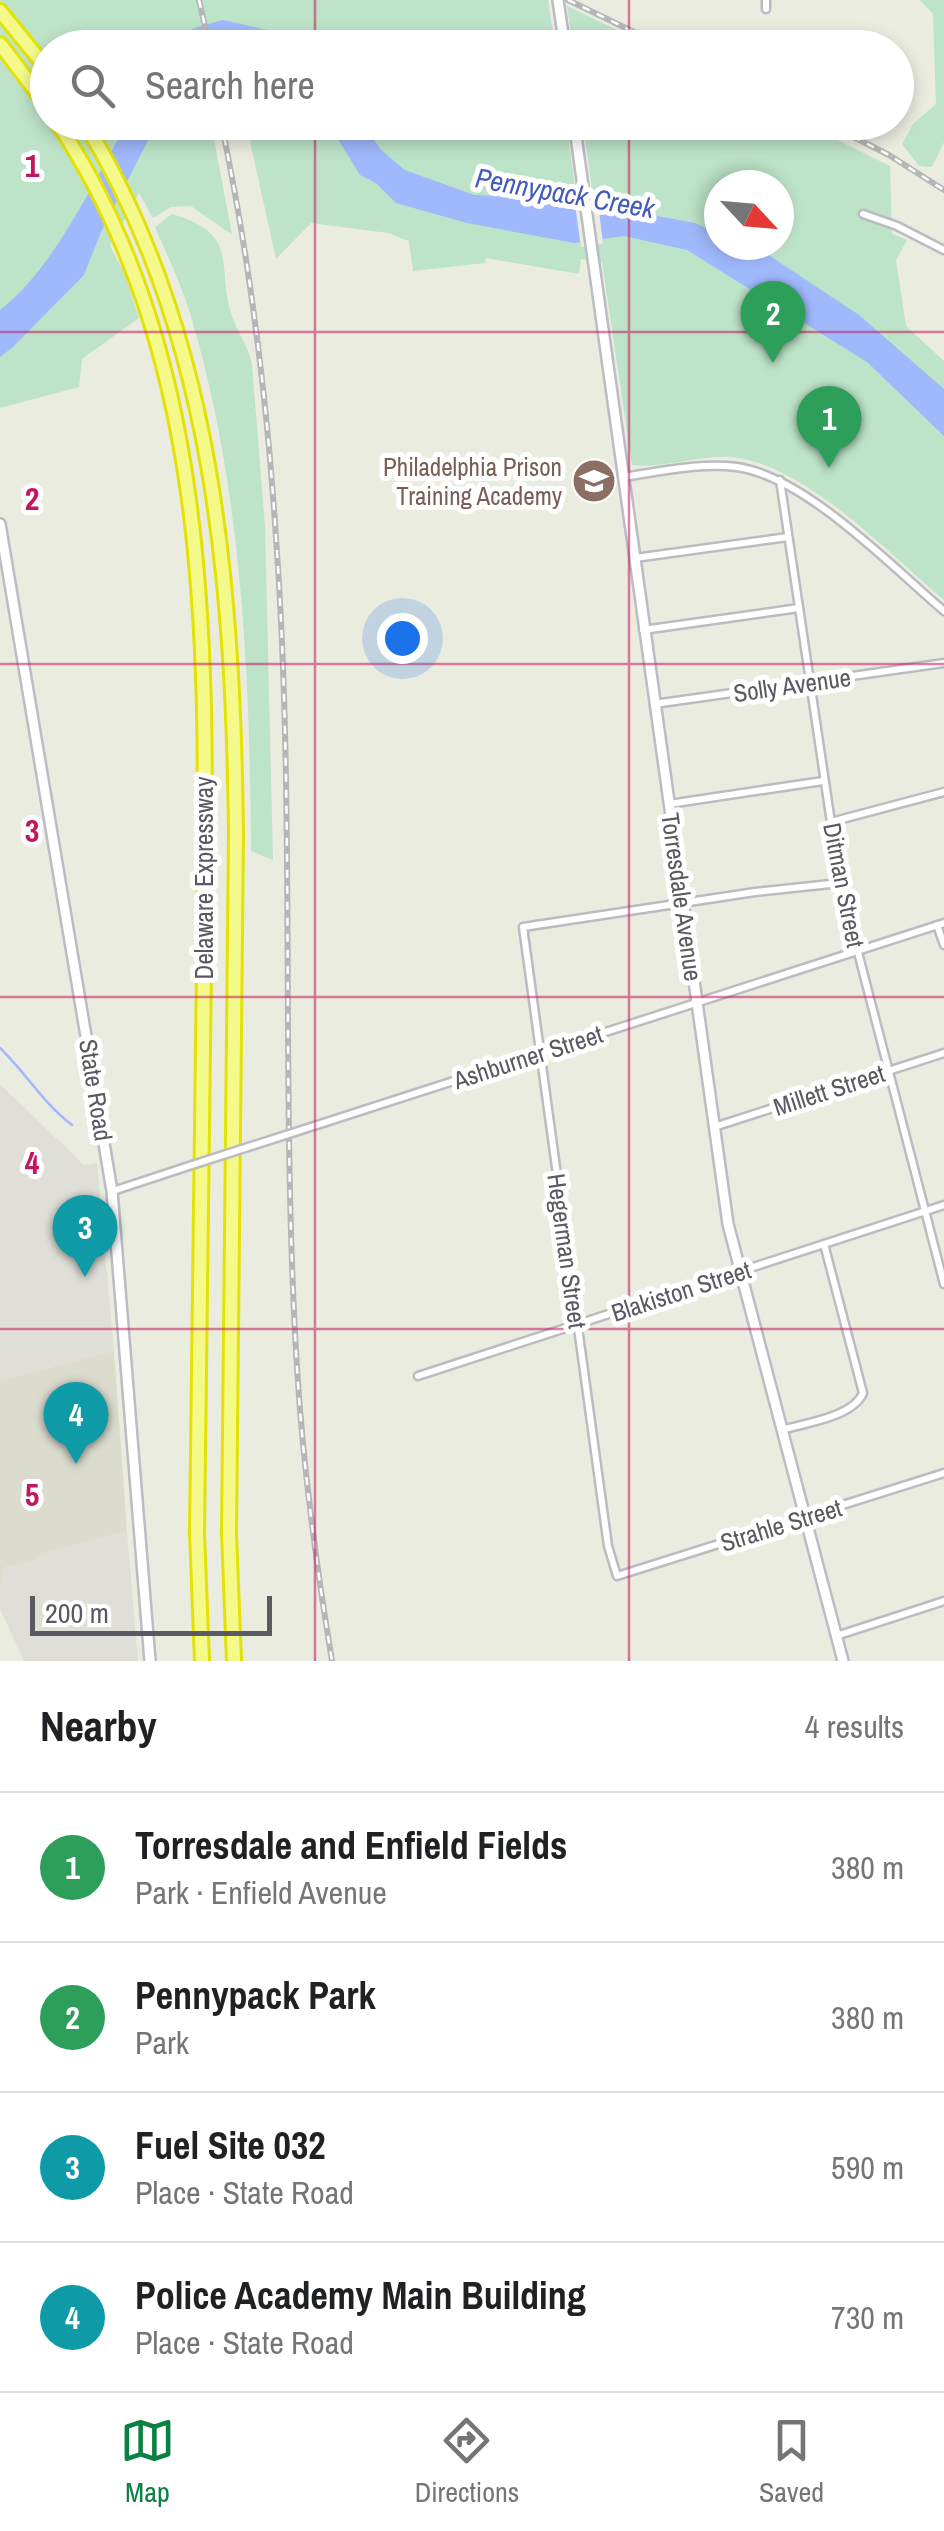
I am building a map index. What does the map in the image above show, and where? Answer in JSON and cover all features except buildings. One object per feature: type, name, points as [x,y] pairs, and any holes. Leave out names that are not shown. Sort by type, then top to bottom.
[{"type":"highway","points":[[0,11],[30,48]]},
{"type":"highway","points":[[0,44],[30,84]]},
{"type":"highway","name":"Delaware Expressway","points":[[69,140],[109,214],[141,289],[163,362],[182,451],[196,550],[202,632],[204,833],[197,1533],[202,1661]]},
{"type":"highway","name":"Delaware Expressway","points":[[94,140],[132,210],[156,266],[184,352],[205,453],[224,595],[234,720],[229,1532],[234,1661]]},
{"type":"street","points":[[558,0],[562,30]]},
{"type":"street","name":"Torresdale Avenue","points":[[577,140],[728,1224],[843,1661]]},
{"type":"street","points":[[863,214],[944,250]]},
{"type":"street","points":[[622,477],[721,466],[756,470],[780,480],[840,524],[944,612]]},
{"type":"street","name":"Ditman Street","points":[[780,480],[840,883],[944,1284]]},
{"type":"street","name":"State Road","points":[[0,524],[112,1191],[150,1661]]},
{"type":"street","points":[[634,558],[788,537]]},
{"type":"street","points":[[644,630],[799,608]]},
{"type":"street","name":"Solly Avenue","points":[[654,704],[944,663]]},
{"type":"street","points":[[668,804],[823,781]]},
{"type":"street","points":[[831,822],[944,792]]},
{"type":"street","points":[[682,904],[840,883]]},
{"type":"street","name":"Hegerman Street","points":[[617,1576],[608,1546],[524,926],[682,904]]},
{"type":"street","points":[[941,924],[944,944]]},
{"type":"street","name":"Ashburner Street","points":[[112,1191],[941,924]]},
{"type":"street","name":"Millett Street","points":[[714,1127],[944,1053]]},
{"type":"street","name":"Blakiston Street","points":[[418,1376],[944,1205]]},
{"type":"street","points":[[782,1430],[846,1410],[861,1399],[862,1385],[824,1244]]},
{"type":"street","name":"Strahle Street","points":[[617,1576],[944,1472]]},
{"type":"street","points":[[836,1636],[944,1601]]},
{"type":"shaded area","points":[[0,1084],[84,1165],[97,1163],[114,1351],[0,1380]]},
{"type":"shaded area","points":[[114,1351],[127,1531],[5,1567],[0,1587],[0,1380]]},
{"type":"shaded area","points":[[127,1531],[138,1661],[24,1661],[0,1609],[5,1567]]},
{"type":"green space","points":[[0,0],[548,0],[552,30],[30,30],[30,140],[214,140],[232,235],[191,206],[171,207],[153,218],[139,193],[110,246],[125,274],[139,318],[82,359],[79,387],[0,408]]},
{"type":"green space","points":[[920,0],[944,0],[944,142],[932,167],[919,166],[902,144],[904,140],[914,140],[914,123],[936,104],[933,14]]},
{"type":"green space","points":[[567,6],[617,30],[571,30]]},
{"type":"green space","points":[[250,140],[568,140],[575,186],[592,190],[585,140],[837,140],[890,166],[892,234],[907,240],[896,260],[906,326],[944,361],[944,600],[844,513],[816,493],[759,463],[719,457],[632,465],[602,262],[581,259],[579,274],[486,258],[485,263],[413,271],[409,241],[388,233],[311,223],[276,259]]},
{"type":"green space","points":[[172,214],[210,232],[218,244],[228,303],[252,365],[265,526],[273,860],[251,851],[245,650],[232,516],[209,384],[192,320],[155,227]]},
{"type":"water","points":[[223,20],[267,30],[191,30]]},
{"type":"water","points":[[118,140],[148,140],[101,232],[84,275],[0,357],[0,310],[38,272]]},
{"type":"water","points":[[338,140],[374,140],[405,170],[474,195],[571,200],[695,223],[704,227],[704,260],[776,260],[859,315],[944,389],[944,436],[867,362],[687,250],[624,236],[574,243],[467,223],[396,203],[376,183],[360,175]]},
{"type":"pier","points":[[574,198],[598,203],[603,244],[581,247]]},
{"type":"waterway","points":[[0,1048],[72,1125]]},
{"type":"railway","points":[[199,0],[206,30]]},
{"type":"railway","points":[[568,0],[630,30]]},
{"type":"railway","points":[[224,140],[249,277],[272,486],[285,745],[289,1161],[297,1368],[311,1515],[332,1661]]},
{"type":"railway","points":[[859,140],[944,190]]},
{"type":"place","name":"Pennypack Park","points":[[773,363]]},
{"type":"place","name":"Torresdale and Enfield Fields","points":[[829,468]]},
{"type":"place","name":"Philadelphia Prison Training Academy","points":[[594,481]]},
{"type":"place","name":"Fuel Site 032","points":[[85,1277]]},
{"type":"place","name":"Police Academy Main Building","points":[[76,1464]]},
{"type":"water label","name":"Pennypack Creek","points":[[565,193]]}]
